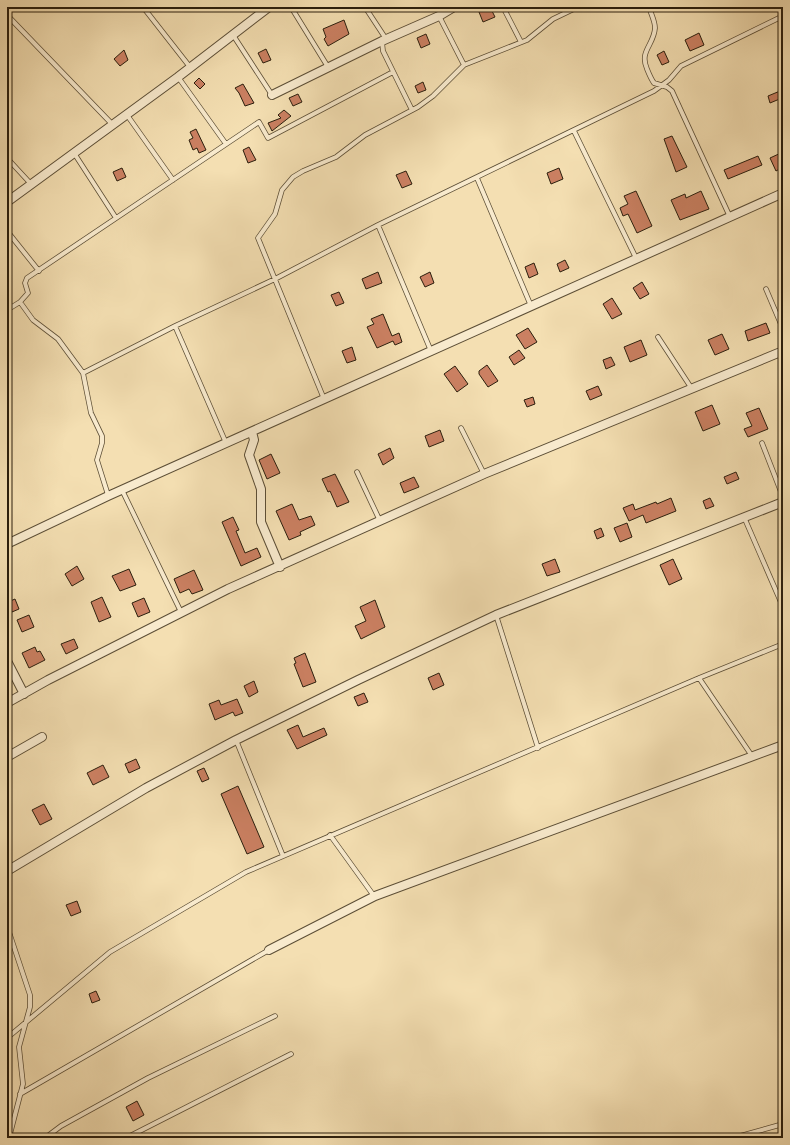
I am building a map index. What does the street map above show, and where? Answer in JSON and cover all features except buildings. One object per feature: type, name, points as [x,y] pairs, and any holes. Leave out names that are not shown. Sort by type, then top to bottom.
[{"type":"street","points":[[7,202],[178,77],[233,35],[260,10],[269,7]]},
{"type":"street","points":[[272,95],[384,40],[439,16],[451,8]]},
{"type":"street","points":[[7,544],[108,496],[783,193]]},
{"type":"street","points":[[7,703],[182,613],[380,521],[484,474],[692,390],[783,351]]},
{"type":"street","points":[[252,432],[254,440],[249,455],[261,490],[260,522],[280,567]]},
{"type":"street","points":[[7,871],[146,788],[236,740],[358,680],[496,615],[744,516],[783,502]]},
{"type":"street","points":[[7,661],[24,694]]},
{"type":"street","points":[[7,757],[42,737]]},
{"type":"street","points":[[269,950],[374,896],[783,745]]},
{"type":"lane","points":[[143,7],[190,67]]},
{"type":"lane","points":[[291,7],[328,67]]},
{"type":"lane","points":[[365,7],[384,40],[382,51],[412,110]]},
{"type":"lane","points":[[503,7],[520,42]]},
{"type":"lane","points":[[324,399],[258,236],[272,219],[279,196],[287,184],[303,171],[336,157],[365,135],[412,110],[433,96],[464,65],[533,36],[553,19],[578,7]]},
{"type":"lane","points":[[600,7],[610,9],[615,7]]},
{"type":"lane","points":[[649,7],[655,23],[655,29],[644,61],[652,81],[670,88],[674,94],[730,217]]},
{"type":"lane","points":[[7,15],[112,124]]},
{"type":"lane","points":[[439,16],[464,65]]},
{"type":"lane","points":[[83,373],[175,326],[275,279],[378,225],[574,131],[662,86],[682,66],[783,16]]},
{"type":"lane","points":[[233,35],[272,95]]},
{"type":"lane","points":[[7,310],[20,302],[28,293],[25,280],[259,122],[268,138],[392,72]]},
{"type":"lane","points":[[178,77],[226,144]]},
{"type":"lane","points":[[127,114],[173,180]]},
{"type":"lane","points":[[574,131],[636,258]]},
{"type":"lane","points":[[73,153],[116,218]]},
{"type":"lane","points":[[7,158],[31,184]]},
{"type":"lane","points":[[477,178],[531,306]]},
{"type":"lane","points":[[378,225],[432,351]]},
{"type":"lane","points":[[7,231],[39,270]]},
{"type":"lane","points":[[766,289],[783,329]]},
{"type":"lane","points":[[20,302],[33,320],[58,339],[83,373],[91,412],[102,436],[102,443],[97,460],[108,496]]},
{"type":"lane","points":[[175,326],[226,444]]},
{"type":"lane","points":[[658,337],[692,390]]},
{"type":"lane","points":[[461,428],[484,474]]},
{"type":"lane","points":[[762,443],[783,497]]},
{"type":"lane","points":[[357,472],[380,521]]},
{"type":"lane","points":[[122,490],[182,613]]},
{"type":"lane","points":[[744,516],[783,607]]},
{"type":"lane","points":[[496,615],[538,748]]},
{"type":"lane","points":[[7,1038],[110,952],[222,885],[330,835],[538,748],[699,678],[783,644]]},
{"type":"lane","points":[[699,678],[752,756]]},
{"type":"lane","points":[[236,740],[283,856]]},
{"type":"lane","points":[[330,835],[374,896]]},
{"type":"lane","points":[[7,926],[30,995],[30,1007],[19,1047],[19,1063],[22,1084],[9,1138]]},
{"type":"lane","points":[[20,1094],[269,950]]},
{"type":"lane","points":[[45,1138],[61,1126],[148,1078],[275,1016]]},
{"type":"lane","points":[[126,1138],[291,1054]]},
{"type":"lane","points":[[733,1138],[783,1124]]}]
